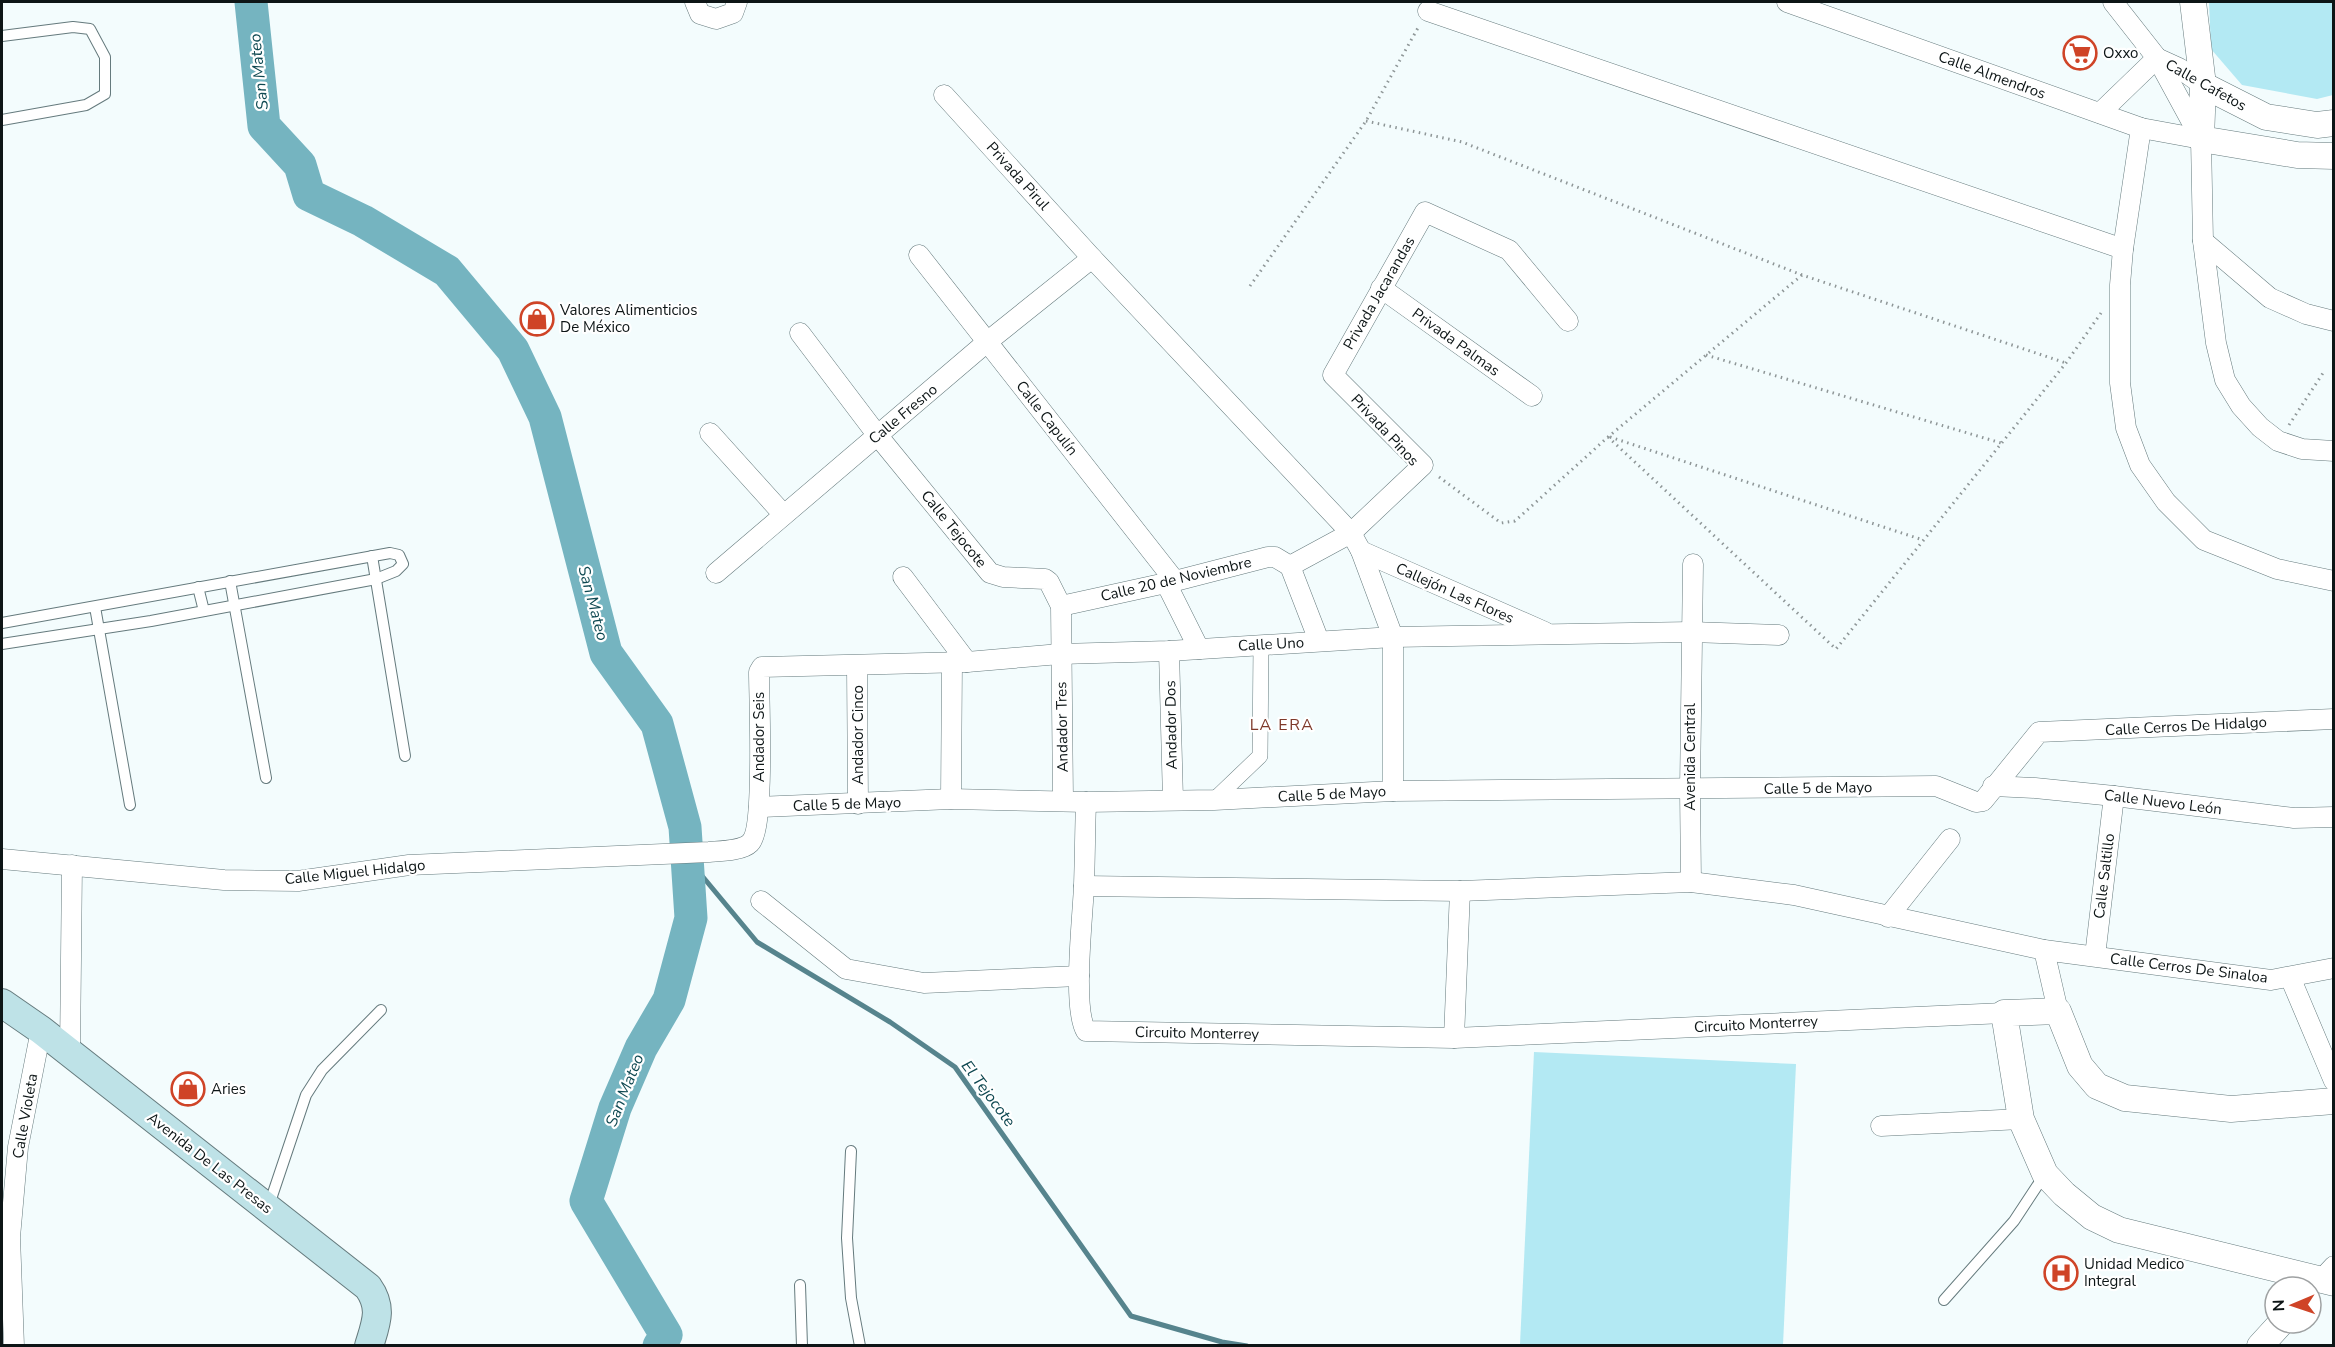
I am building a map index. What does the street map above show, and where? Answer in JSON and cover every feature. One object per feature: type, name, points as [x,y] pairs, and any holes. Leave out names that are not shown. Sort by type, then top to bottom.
[{"type":"main road","name":"Avenida De Las Presas","points":[[2,1003],[41,1030],[368,1287],[378,1307],[378,1317],[369,1346]]},
{"type":"street","points":[[695,2],[700,14],[716,19],[733,13],[737,2]]},
{"type":"street","name":"Calle Almendros","points":[[1787,2],[2141,128],[2200,139]]},
{"type":"street","points":[[2113,2],[2157,58],[2200,139]]},
{"type":"street","points":[[2193,2],[2203,85],[2200,139],[2203,241],[2216,343],[2225,380],[2241,406],[2260,427],[2278,441],[2302,449],[2334,451]]},
{"type":"street","points":[[1428,11],[2123,249]]},
{"type":"street","name":"Calle Cafetos","points":[[2100,113],[2157,58],[2179,68],[2203,85],[2266,117],[2317,125],[2334,123]]},
{"type":"street","name":"Privada Pirul","points":[[944,95],[1092,258]]},
{"type":"street","points":[[2141,128],[2123,249],[2120,383],[2126,428],[2140,465],[2166,502],[2204,540],[2277,568],[2334,581]]},
{"type":"street","points":[[2200,139],[2297,155],[2334,156]]},
{"type":"street","name":"Privada Jacarandas","points":[[1333,375],[1425,212],[1509,250],[1568,321]]},
{"type":"street","points":[[2203,241],[2270,298],[2306,314],[2334,321]]},
{"type":"street","name":"Calle Capulín","points":[[918,255],[1171,582],[1199,649]]},
{"type":"street","points":[[1092,258],[1356,542],[1393,637],[1393,791]]},
{"type":"street","name":"Calle Fresno","points":[[716,573],[987,342],[1092,258]]},
{"type":"street","name":"Privada Palmas","points":[[1381,288],[1532,396]]},
{"type":"street","points":[[800,333],[878,436]]},
{"type":"street","name":"Privada Pinos","points":[[1290,566],[1356,542],[1423,465],[1333,375]]},
{"type":"street","points":[[710,433],[783,514]]},
{"type":"street","name":"Calle Tejocote","points":[[878,436],[990,573],[1003,577],[1045,579],[1049,582],[1061,606]]},
{"type":"street","name":"Callejón Las Flores","points":[[1356,542],[1549,634]]},
{"type":"street","name":"Calle 20 de Noviembre","points":[[1061,606],[1171,582],[1268,557],[1275,557],[1290,566]]},
{"type":"street","name":"Avenida Central","points":[[1691,882],[1693,564]]},
{"type":"street","points":[[1290,566],[1319,641]]},
{"type":"street","points":[[903,577],[960,662],[951,799]]},
{"type":"street","points":[[1060,654],[1061,606]]},
{"type":"street","name":"Calle Uno","points":[[762,667],[960,662],[1060,654],[1169,651],[1393,637],[1691,632],[1779,635]]},
{"type":"street","points":[[1214,800],[1260,756],[1261,644]]},
{"type":"street","name":"Andador Dos","points":[[1169,651],[1173,800]]},
{"type":"street","name":"Andador Tres","points":[[1060,654],[1063,800]]},
{"type":"street","name":"Andador Cinco","points":[[857,666],[858,804]]},
{"type":"street","name":"Andador Seis","points":[[759,807],[759,672],[762,667]]},
{"type":"street","name":"Calle Cerros De Hidalgo","points":[[1988,793],[2039,732],[2334,719]]},
{"type":"street","name":"Calle 5 de Mayo","points":[[759,807],[951,799],[1086,802],[1214,800],[1393,791],[1936,786],[1976,802],[1988,793]]},
{"type":"street","name":"Calle Nuevo León","points":[[1988,793],[2035,788],[2294,818],[2334,817]]},
{"type":"street","name":"Calle Saltillo","points":[[2094,956],[2114,796]]},
{"type":"street","name":"Circuito Monterrey","points":[[1086,802],[1079,976],[1082,1024],[1086,1031],[1454,1038],[2058,1011]]},
{"type":"street","name":"Calle Miguel Hidalgo","points":[[2,859],[224,880],[298,881],[409,865],[709,852],[749,845],[755,836],[759,807]]},
{"type":"street","points":[[1888,917],[1950,839]]},
{"type":"street","points":[[70,1053],[72,865]]},
{"type":"street","points":[[1084,886],[1460,891],[1691,882],[1794,895],[2044,950],[2058,1011],[2080,1066],[2097,1086],[2125,1098],[2231,1109],[2334,1101]]},
{"type":"street","points":[[1454,1038],[1460,891]]},
{"type":"street","points":[[761,901],[846,969],[924,983],[1079,976]]},
{"type":"street","name":"Calle Cerros De Sinaloa","points":[[2044,950],[2271,980],[2334,968]]},
{"type":"street","points":[[2290,976],[2334,1081]]},
{"type":"street","points":[[2004,1013],[2021,1119],[2045,1174],[2091,1217],[2119,1230],[2325,1280]]},
{"type":"street","name":"Calle Violeta","points":[[14,1346],[11,1226],[18,1147],[41,1030]]},
{"type":"street","points":[[1881,1126],[2021,1119]]},
{"type":"lane","points":[[2,36],[73,27],[90,30],[105,57],[105,94],[86,105],[2,120]]},
{"type":"lane","points":[[2,644],[16,642],[100,629],[204,611],[376,579],[396,571],[402,564],[399,555],[390,553],[7,623],[16,642]]},
{"type":"lane","points":[[372,556],[405,756]]},
{"type":"lane","points":[[230,581],[266,778]]},
{"type":"lane","points":[[198,587],[204,611]]},
{"type":"lane","points":[[95,607],[130,805]]},
{"type":"lane","points":[[268,1208],[306,1095],[322,1070],[381,1010]]},
{"type":"lane","points":[[851,1151],[847,1238],[851,1298],[860,1346]]},
{"type":"lane","points":[[1944,1300],[2014,1221],[2045,1174]]},
{"type":"lane","points":[[800,1285],[802,1346]]},
{"type":"path","points":[[1250,286],[1366,121],[1428,11]]},
{"type":"path","points":[[1366,121],[1462,142],[1802,275],[2066,363]]},
{"type":"path","points":[[1423,465],[1501,523],[1515,521],[1608,436],[1802,275]]},
{"type":"path","points":[[1608,436],[1836,649],[2066,363],[2121,285]]},
{"type":"path","points":[[1706,355],[2001,443]]},
{"type":"path","points":[[2278,441],[2325,370]]},
{"type":"path","points":[[1608,436],[1923,540]]},
{"type":"shaded area","points":[[2209,2],[2333,2],[2333,95],[2317,99],[2242,85],[2211,49]]},
{"type":"shaded area","points":[[1534,1052],[1796,1064],[1783,1345],[1520,1344]]},
{"type":"waterway","name":"San Mateo","points":[[251,2],[264,126],[300,165],[309,195],[363,221],[447,271],[513,350],[545,417],[606,653],[657,724],[685,827],[691,918],[669,1000],[641,1048],[615,1108],[586,1201],[666,1335],[659,1346]]},
{"type":"waterway","name":"El Tejocote","points":[[688,859],[757,942],[890,1022],[955,1067],[1131,1316],[1222,1342],[1247,1346]]},
{"type":"place","name":"Oxxo","points":[[2080,53]]},
{"type":"place","name":"Valores Alimenticios De México","points":[[537,319]]},
{"type":"place","name":"Aries","points":[[188,1089]]},
{"type":"place","name":"Unidad Medico Integral","points":[[2061,1273]]},
{"type":"district","name":"LA ERA","points":[[1282,724]]}]
